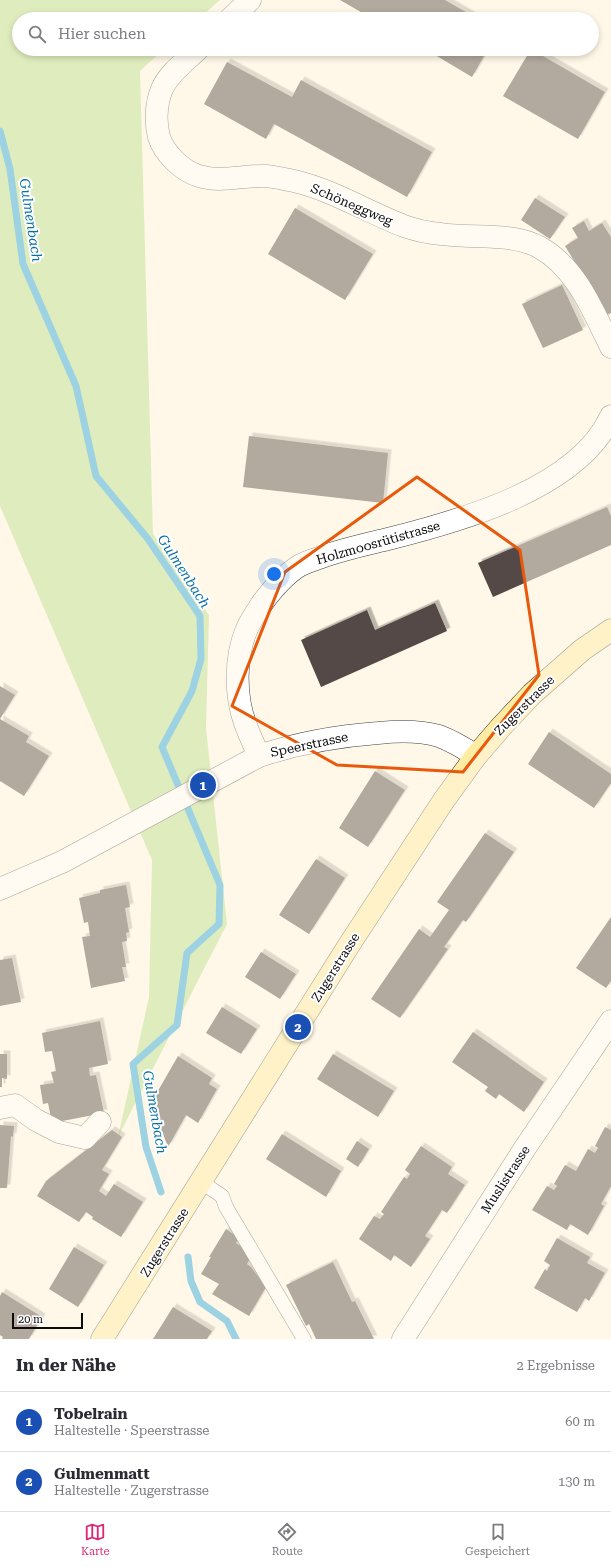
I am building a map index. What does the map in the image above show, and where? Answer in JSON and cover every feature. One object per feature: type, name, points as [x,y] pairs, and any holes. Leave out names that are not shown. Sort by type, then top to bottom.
[{"type":"main road","name":"Zugerstrasse","points":[[102,1339],[399,868],[444,800],[476,756],[532,694],[582,650],[611,630]]},
{"type":"street","points":[[237,12],[250,0]]},
{"type":"street","name":"Schöneggweg","points":[[191,56],[176,70],[162,88],[158,105],[157,120],[159,137],[168,153],[180,166],[197,176],[212,179],[266,176],[294,181],[321,188],[405,226],[441,234],[520,240],[539,247],[558,261],[572,275],[611,347]]},
{"type":"street","name":"Holzmoosrütistrasse","points":[[258,756],[240,706],[237,687],[239,661],[246,631],[272,589],[299,566],[332,553],[424,530],[510,501],[557,476],[585,453],[608,423],[611,416]]},
{"type":"street","name":"Speerstrasse","points":[[0,889],[62,862],[258,756],[290,746],[319,739],[404,731],[437,736],[462,747],[476,756]]},
{"type":"street","name":"Muslistrasse","points":[[403,1339],[525,1148],[611,1021]]},
{"type":"street","points":[[0,1108],[15,1105],[36,1120],[59,1132],[85,1138],[100,1122]]},
{"type":"lane","points":[[201,1182],[222,1196],[226,1207],[304,1339]]},
{"type":"highlighted area","points":[[417,477],[520,550],[539,675],[463,772],[337,765],[232,706],[285,572]]},
{"type":"green space","points":[[0,0],[220,0],[206,12],[12,12],[12,56],[156,56],[140,71],[153,534],[209,615],[206,728],[227,924],[118,1137],[149,997],[152,860],[0,506]]},
{"type":"building","points":[[340,0],[445,0],[466,12],[361,12]]},
{"type":"building","points":[[437,56],[484,56],[472,77]]},
{"type":"building","points":[[527,56],[543,56],[605,92],[578,139],[503,96]]},
{"type":"building","points":[[227,62],[292,97],[301,80],[432,152],[407,197],[274,124],[266,139],[204,104]]},
{"type":"building","points":[[535,198],[565,217],[550,239],[521,220]]},
{"type":"building","points":[[295,208],[373,254],[345,300],[268,254]]},
{"type":"building","points":[[584,221],[589,231],[602,223],[611,237],[611,313],[607,315],[565,246],[578,238],[572,228]]},
{"type":"building","points":[[562,285],[583,330],[543,348],[522,304]]},
{"type":"building","points":[[249,436],[388,453],[383,503],[243,487]]},
{"type":"building","points":[[607,507],[611,516],[611,545],[493,597],[478,563]]},
{"type":"building","points":[[435,603],[447,631],[321,687],[301,640],[367,610],[375,630]]},
{"type":"building","points":[[0,686],[15,695],[0,719]]},
{"type":"building","points":[[0,719],[29,736],[26,742],[49,756],[24,796],[0,781]]},
{"type":"building","points":[[549,732],[611,774],[611,783],[594,808],[528,764]]},
{"type":"building","points":[[375,771],[405,790],[368,847],[339,828]]},
{"type":"building","points":[[485,833],[514,852],[466,922],[463,920],[444,947],[448,949],[400,1018],[371,999],[419,929],[430,937],[449,910],[437,902]]},
{"type":"building","points":[[316,859],[345,878],[309,934],[279,915]]},
{"type":"building","points":[[126,885],[130,907],[125,908],[129,932],[126,933],[127,941],[122,942],[126,967],[122,967],[125,981],[91,988],[82,937],[90,936],[88,922],[84,923],[79,898],[100,893],[100,890]]},
{"type":"building","points":[[611,917],[611,981],[606,988],[576,968]]},
{"type":"building","points":[[261,952],[296,974],[280,999],[245,977]]},
{"type":"building","points":[[12,958],[21,1002],[0,1006],[0,960]]},
{"type":"building","points":[[222,1007],[257,1029],[241,1054],[206,1033]]},
{"type":"building","points":[[100,1021],[108,1064],[89,1068],[90,1076],[96,1075],[104,1113],[52,1123],[48,1103],[43,1104],[40,1085],[54,1083],[51,1072],[56,1071],[52,1051],[45,1052],[42,1033]]},
{"type":"building","points":[[473,1032],[544,1082],[524,1112],[499,1094],[496,1099],[485,1091],[488,1087],[452,1062]]},
{"type":"building","points":[[0,1054],[7,1054],[7,1079],[2,1078],[2,1087],[0,1087]]},
{"type":"building","points":[[333,1054],[394,1091],[378,1117],[317,1079]]},
{"type":"building","points":[[178,1056],[212,1078],[209,1084],[217,1089],[198,1123],[186,1115],[168,1147],[151,1103]]},
{"type":"building","points":[[0,1125],[14,1126],[13,1137],[11,1136],[7,1188],[0,1188]]},
{"type":"building","points":[[605,1127],[611,1130],[611,1186],[601,1204],[604,1206],[588,1235],[570,1224],[567,1230],[532,1210],[547,1186],[554,1190],[557,1186],[554,1184],[565,1165],[576,1171],[588,1149],[595,1153],[598,1148],[595,1146]]},
{"type":"building","points":[[112,1130],[122,1137],[102,1170],[109,1174],[99,1191],[106,1196],[114,1184],[143,1202],[121,1237],[92,1219],[93,1217],[86,1212],[79,1222],[37,1196],[46,1181]]},
{"type":"building","points":[[282,1134],[341,1171],[326,1197],[266,1159]]},
{"type":"building","points":[[357,1141],[369,1149],[358,1167],[346,1159]]},
{"type":"building","points":[[421,1146],[452,1167],[448,1174],[465,1185],[447,1213],[442,1210],[425,1236],[430,1239],[411,1267],[394,1255],[391,1261],[359,1239],[374,1216],[380,1219],[384,1214],[381,1212],[404,1177],[407,1179],[410,1174],[405,1170]]},
{"type":"building","points":[[226,1229],[239,1238],[236,1243],[253,1254],[247,1264],[266,1287],[249,1316],[212,1294],[219,1284],[201,1274],[211,1257],[209,1257]]},
{"type":"building","points":[[557,1238],[590,1257],[587,1263],[605,1273],[589,1301],[585,1298],[577,1312],[534,1288],[545,1269],[547,1271],[550,1265],[544,1261]]},
{"type":"building","points":[[74,1247],[104,1265],[78,1307],[49,1289]]},
{"type":"building","points":[[333,1262],[352,1302],[355,1301],[374,1339],[316,1339],[309,1324],[306,1326],[286,1285]]},
{"type":"building","points":[[2,1292],[42,1317],[29,1339],[2,1339],[3,1337],[0,1335],[0,1296]]},
{"type":"building","points":[[173,1307],[212,1331],[207,1339],[153,1339]]},
{"type":"waterway","name":"Gulmenbach","points":[[0,131],[10,169],[23,264],[76,386],[96,476],[148,539],[200,616],[201,659],[192,691],[162,747],[220,885],[219,924],[187,953],[177,1025],[133,1064],[146,1147],[161,1192]]},
{"type":"waterway","name":"Gulmenbach","points":[[188,1257],[191,1281],[200,1302],[227,1321],[236,1339]]},
{"type":"place","name":"Tobelrain","points":[[203,785]]},
{"type":"place","name":"Gulmenmatt","points":[[298,1027]]}]
